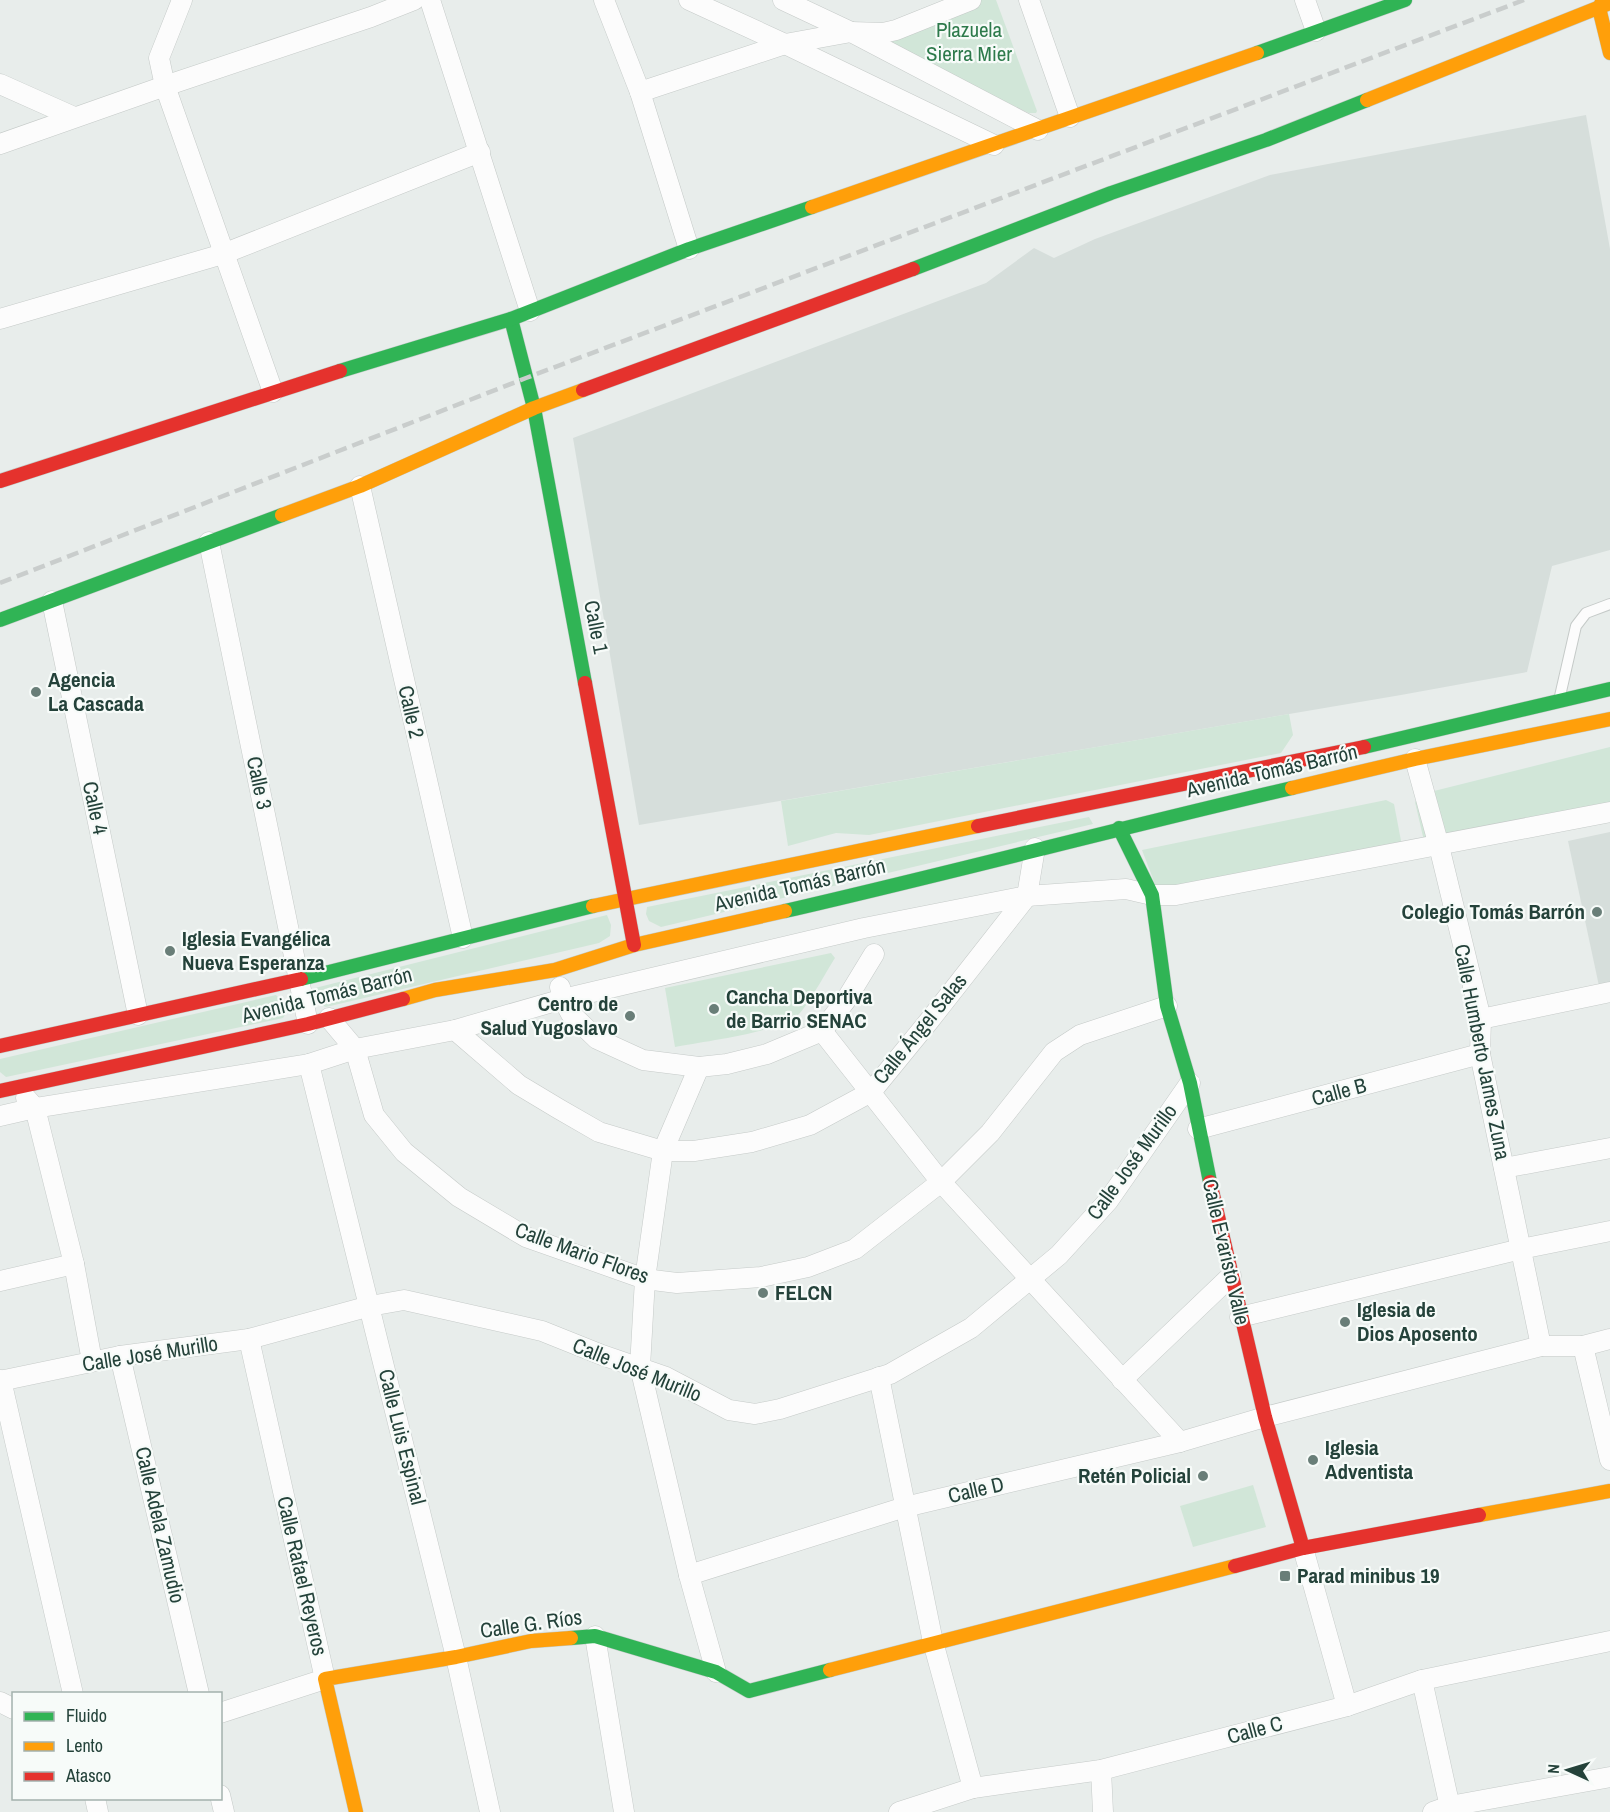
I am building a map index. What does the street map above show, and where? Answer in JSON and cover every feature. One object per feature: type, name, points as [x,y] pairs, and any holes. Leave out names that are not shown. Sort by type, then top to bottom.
[{"type":"main road","points":[[0,481],[273,392],[511,318],[689,249],[1038,130],[1405,0]]},
{"type":"main road","points":[[0,620],[360,486],[534,408],[1020,229],[1111,193],[1266,140],[1604,4],[1610,53]]},
{"type":"main road","name":"Calle 1","points":[[511,318],[534,408],[634,945]]},
{"type":"main road","name":"Avenida Tomás Barrón","points":[[0,1047],[299,980],[626,898],[1396,740],[1610,690]]},
{"type":"main road","name":"Avenida Tomás Barrón","points":[[9,1090],[308,1024],[435,990],[555,970],[634,945],[876,890],[1119,828],[1414,759],[1610,719]]},
{"type":"main road","name":"Calle Evaristo Valle","points":[[1119,828],[1152,895],[1167,1006],[1190,1083],[1240,1317],[1265,1417],[1303,1548]]},
{"type":"main road","name":"Calle G. Ríos","points":[[456,1657],[531,1641],[595,1636],[716,1672],[749,1691],[1303,1548],[1610,1491]]},
{"type":"main road","points":[[325,1679],[456,1657]]},
{"type":"main road","name":"Calle Rafael Reyeros","points":[[325,1679],[356,1812]]},
{"type":"street","points":[[182,0],[159,58],[165,86],[273,392]]},
{"type":"street","points":[[0,144],[375,9],[414,0]]},
{"type":"street","points":[[430,0],[530,311]]},
{"type":"street","points":[[604,0],[640,92],[689,249]]},
{"type":"street","points":[[689,0],[994,145]]},
{"type":"street","points":[[783,0],[851,32],[1038,130]]},
{"type":"street","points":[[640,92],[785,44],[851,32],[883,33],[896,30],[971,0]]},
{"type":"street","points":[[1029,0],[1070,117]]},
{"type":"street","points":[[1305,0],[1316,31]]},
{"type":"street","points":[[0,84],[74,117]]},
{"type":"street","points":[[0,319],[223,254],[480,152]]},
{"type":"street","name":"Calle 2","points":[[360,486],[463,938]]},
{"type":"street","name":"Calle 3","points":[[209,542],[308,1024]]},
{"type":"street","name":"Calle 4","points":[[52,601],[138,1015]]},
{"type":"street","name":"Calle Humberto James Zuna","points":[[1414,759],[1439,846],[1481,1019],[1480,1054],[1541,1346]]},
{"type":"street","name":"Calle Evaristo Valle","points":[[1112,800],[1119,828]]},
{"type":"street","points":[[0,1116],[35,1108],[146,1092],[309,1064],[355,1049],[455,1030],[563,999],[864,928],[1027,896],[1126,889],[1152,895],[1176,895],[1610,812]]},
{"type":"street","name":"Calle Ángel Salas","points":[[455,1030],[519,1085],[599,1132],[663,1151],[694,1151],[752,1142],[810,1125],[871,1092],[1027,896],[1035,848]]},
{"type":"street","points":[[555,970],[563,999],[571,1014],[597,1040],[643,1060],[699,1067],[727,1064],[767,1054],[822,1031],[846,1000],[874,954]]},
{"type":"street","points":[[1481,1019],[1610,992]]},
{"type":"street","name":"Calle Mario Flores","points":[[329,1018],[355,1049],[374,1115],[404,1152],[459,1197],[526,1237],[645,1279],[677,1283],[749,1278],[808,1267],[855,1249],[941,1182],[990,1132],[1054,1052],[1080,1035],[1167,1006]]},
{"type":"street","points":[[822,1031],[941,1182],[1179,1442]]},
{"type":"street","name":"Calle B","points":[[1198,1129],[1480,1054]]},
{"type":"street","name":"Calle Luis Espinal","points":[[309,1064],[456,1657],[490,1812]]},
{"type":"street","points":[[699,1067],[663,1151],[645,1279],[640,1367],[689,1575],[716,1672]]},
{"type":"street","name":"Calle José Murillo","points":[[1,1381],[120,1356],[249,1339],[370,1306],[404,1300],[542,1331],[666,1377],[729,1410],[755,1414],[780,1409],[890,1374],[971,1328],[1059,1255],[1108,1201],[1190,1083]]},
{"type":"street","points":[[9,1090],[35,1108],[74,1264],[92,1361]]},
{"type":"street","points":[[1504,1168],[1610,1148]]},
{"type":"street","points":[[1240,1317],[1521,1249],[1610,1231]]},
{"type":"street","points":[[0,1281],[74,1264]]},
{"type":"street","points":[[1122,1380],[1231,1276]]},
{"type":"street","name":"Calle Rafael Reyeros","points":[[249,1339],[325,1679]]},
{"type":"street","name":"Calle D","points":[[689,1575],[905,1507],[1179,1442],[1265,1417],[1541,1346],[1583,1346],[1610,1339]]},
{"type":"street","points":[[1583,1346],[1610,1460]]},
{"type":"street","name":"Calle Adela Zamudio","points":[[120,1356],[200,1692]]},
{"type":"street","points":[[879,1377],[933,1642],[973,1788]]},
{"type":"street","points":[[1,1381],[73,1692]]},
{"type":"street","name":"Calle Evaristo Valle","points":[[1303,1548],[1347,1706]]},
{"type":"street","points":[[595,1636],[624,1812]]},
{"type":"street","name":"Calle C","points":[[899,1812],[973,1788],[1101,1770],[1347,1706],[1422,1680],[1610,1641]]},
{"type":"street","points":[[222,1712],[325,1679]]},
{"type":"street","points":[[1422,1680],[1444,1810],[1610,1777]]},
{"type":"street","points":[[1101,1770],[1103,1812]]},
{"type":"lane","points":[[1559,702],[1576,626],[1586,613],[1610,604]]},
{"type":"shaded area","points":[[1586,115],[1610,249],[1610,550],[1552,566],[1527,672],[639,825],[573,438],[986,283],[1034,248],[1054,258],[1095,239],[1270,175]]},
{"type":"shaded area","name":"Colegio Tomás Barrón","points":[[1610,832],[1610,984],[1599,986],[1568,841]]},
{"type":"green space","name":"Plazuela Sierra Mier","points":[[970,0],[996,0],[1036,113],[1029,113],[881,44]]},
{"type":"green space","points":[[1289,714],[1293,735],[1281,753],[869,835],[836,833],[788,846],[781,801]]},
{"type":"green space","points":[[1610,747],[1610,806],[1424,841],[1415,802],[1422,794]]},
{"type":"green space","points":[[1386,800],[1394,804],[1402,846],[1161,900],[1142,850]]},
{"type":"green space","points":[[1089,817],[1093,824],[661,927],[649,921],[646,914],[647,907]]},
{"type":"green space","points":[[607,915],[611,925],[610,936],[599,943],[326,1007],[314,998],[315,988]]},
{"type":"green space","points":[[831,953],[835,958],[813,994],[800,1013],[790,1020],[759,1031],[675,1047],[665,988]]},
{"type":"green space","points":[[276,995],[288,1010],[283,1018],[6,1077],[0,1072],[0,1059]]},
{"type":"green space","points":[[1253,1485],[1266,1527],[1193,1547],[1180,1506]]},
{"type":"railway","points":[[0,583],[526,378],[1524,0]]},
{"type":"traffic: fast","points":[[1257,53],[1405,0]]},
{"type":"traffic: fast","points":[[913,269],[1111,193],[1266,140],[1367,100]]},
{"type":"traffic: fast","points":[[340,371],[511,319],[689,249],[812,207]]},
{"type":"traffic: fast","points":[[511,319],[534,408],[585,683]]},
{"type":"traffic: fast","points":[[0,620],[282,515]]},
{"type":"traffic: fast","points":[[1364,747],[1610,689]]},
{"type":"traffic: fast","points":[[785,911],[1292,788]]},
{"type":"traffic: fast","points":[[1119,828],[1152,895],[1167,1006],[1190,1083],[1210,1182]]},
{"type":"traffic: fast","points":[[301,979],[593,906]]},
{"type":"traffic: fast","points":[[571,1638],[595,1636],[716,1672],[749,1691],[830,1670]]},
{"type":"traffic: slow","points":[[1603,0],[1599,8],[1610,53]]},
{"type":"traffic: slow","points":[[1367,100],[1610,3]]},
{"type":"traffic: slow","points":[[812,207],[1257,53]]},
{"type":"traffic: slow","points":[[282,515],[360,486],[534,408],[583,390]]},
{"type":"traffic: slow","points":[[1292,788],[1415,759],[1610,719]]},
{"type":"traffic: slow","points":[[593,906],[978,826]]},
{"type":"traffic: slow","points":[[403,999],[435,990],[555,970],[634,945],[785,911]]},
{"type":"traffic: slow","points":[[1479,1515],[1610,1491]]},
{"type":"traffic: slow","points":[[830,1670],[1235,1566]]},
{"type":"traffic: slow","points":[[356,1812],[325,1679],[456,1657],[531,1641],[571,1638]]},
{"type":"traffic: jam","points":[[583,390],[913,269]]},
{"type":"traffic: jam","points":[[0,481],[340,371]]},
{"type":"traffic: jam","points":[[585,683],[634,945]]},
{"type":"traffic: jam","points":[[978,826],[1364,747]]},
{"type":"traffic: jam","points":[[0,1046],[301,979]]},
{"type":"traffic: jam","points":[[0,1091],[308,1024],[403,999]]},
{"type":"traffic: jam","points":[[1210,1182],[1265,1417],[1303,1548]]},
{"type":"traffic: jam","points":[[1235,1566],[1303,1548],[1479,1515]]},
{"type":"place","name":"Agencia La Cascada","points":[[36,692]]},
{"type":"place","name":"Colegio Tomás Barrón","points":[[1597,912]]},
{"type":"place","name":"Iglesia Evangélica Nueva Esperanza","points":[[170,951]]},
{"type":"place","name":"Cancha Deportiva de Barrio SENAC","points":[[714,1009]]},
{"type":"place","name":"Centro de Salud Yugoslavo","points":[[630,1016]]},
{"type":"place","name":"FELCN","points":[[763,1293]]},
{"type":"place","name":"Iglesia de Dios Aposento","points":[[1345,1322]]},
{"type":"place","name":"Iglesia Adventista","points":[[1313,1460]]},
{"type":"place","name":"Retén Policial","points":[[1203,1476]]},
{"type":"place","name":"Parad minibus 19","points":[[1285,1576]]}]
